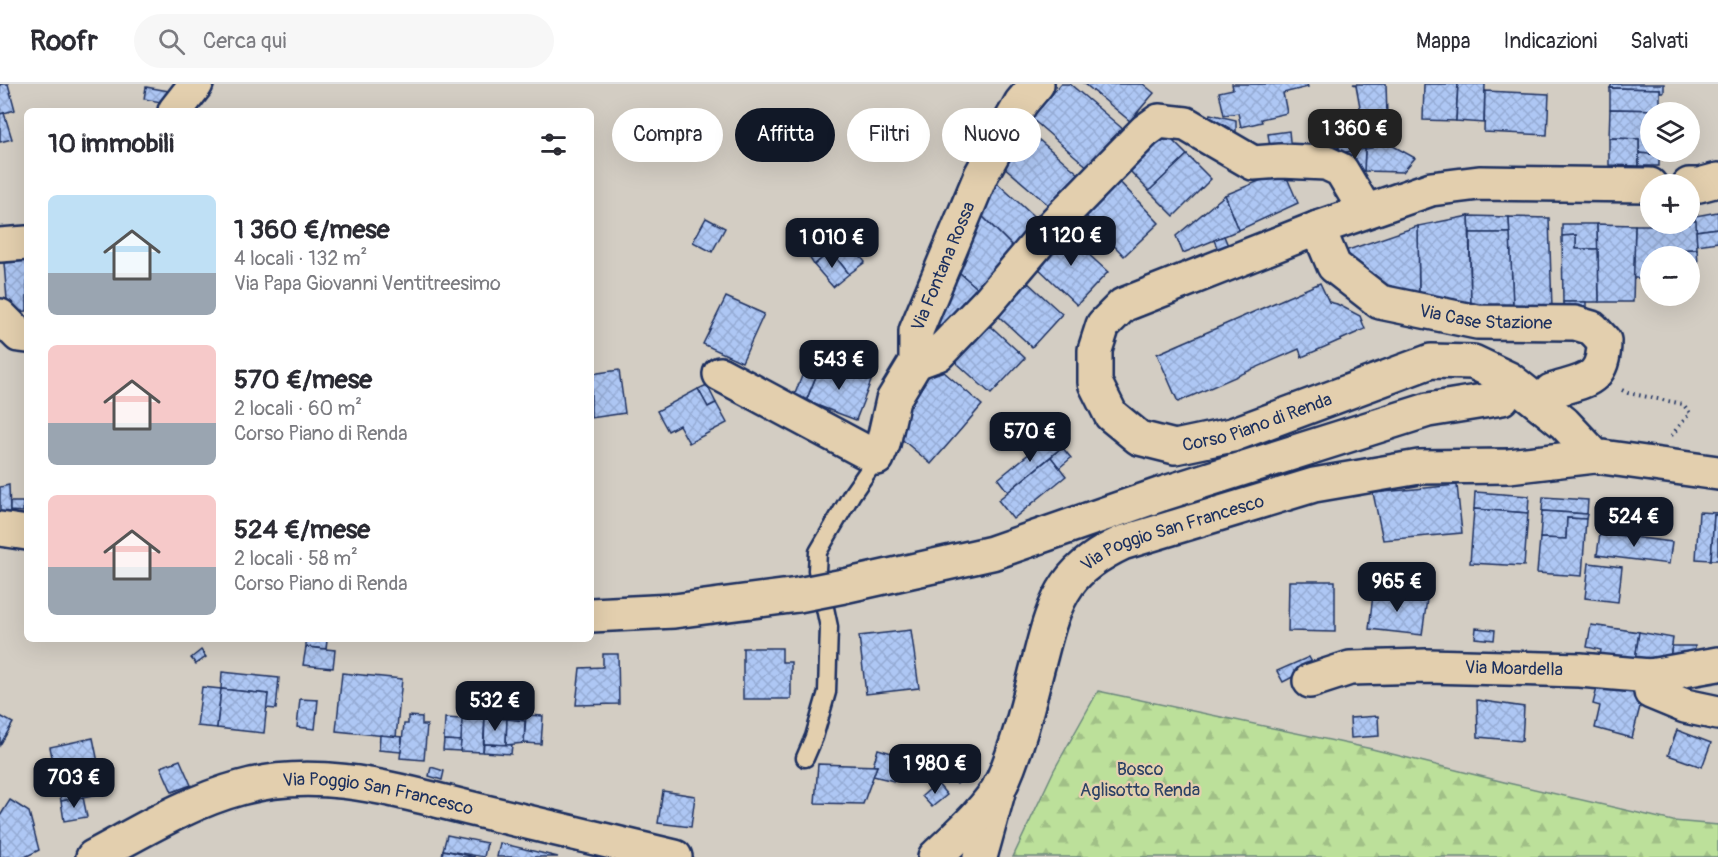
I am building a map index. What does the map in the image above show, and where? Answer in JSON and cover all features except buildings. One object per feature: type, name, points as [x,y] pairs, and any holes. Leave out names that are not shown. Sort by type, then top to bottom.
[{"type":"street","points":[[177,108],[196,84]]},
{"type":"street","name":"Via Fontana Rossa","points":[[916,362],[916,331],[981,176],[1021,103],[1037,84]]},
{"type":"street","points":[[720,374],[877,458],[883,444],[892,400],[916,362],[939,354],[988,302],[1056,222],[1145,131],[1159,121],[1186,124],[1253,163],[1281,161],[1326,163],[1341,170],[1365,210]]},
{"type":"street","points":[[1700,185],[1718,180]]},
{"type":"street","name":"Corso Piano di Renda","points":[[1595,456],[1564,423],[1509,380],[1473,362],[1431,361],[1232,435],[1176,447],[1139,438],[1111,415],[1095,383],[1095,350],[1102,325],[1123,305],[1365,210],[1431,189],[1479,183],[1640,185]]},
{"type":"street","name":"Via Case Stazione","points":[[1318,228],[1334,266],[1380,302],[1477,322],[1575,323],[1592,328],[1604,341],[1604,357],[1599,370],[1592,375]]},
{"type":"street","points":[[0,245],[24,243]]},
{"type":"street","points":[[0,316],[19,335],[24,336]]},
{"type":"street","points":[[1551,391],[1585,380],[1592,375]]},
{"type":"street","points":[[594,615],[674,611],[798,595],[992,553],[1162,494],[1428,410],[1502,398]]},
{"type":"street","points":[[1595,456],[1718,473]]},
{"type":"street","name":"Via Poggio San Francesco","points":[[935,857],[973,820],[1000,785],[1021,733],[1051,618],[1059,599],[1076,575],[1101,554],[1122,543],[1314,485],[1419,467],[1509,466],[1595,456]]},
{"type":"street","points":[[0,529],[24,533]]},
{"type":"street","name":"Via Moardella","points":[[1310,681],[1350,668],[1427,666],[1580,670],[1650,676],[1718,664]]},
{"type":"street","points":[[1650,676],[1651,692],[1685,706],[1718,713]]},
{"type":"street","name":"Via Poggio San Francesco","points":[[93,857],[209,798],[252,785],[303,778],[360,782],[675,857]]},
{"type":"street","points":[[980,857],[1000,785]]},
{"type":"lane","points":[[805,758],[814,737],[827,692],[829,627],[817,570],[818,552],[852,494],[877,458]]},
{"type":"path","points":[[1592,375],[1628,393],[1683,404],[1690,413],[1649,464]]},
{"type":"green space","name":"Bosco Aglisotto Renda","points":[[1098,691],[1372,749],[1673,821],[1718,825],[1718,857],[1013,857],[1054,770]]}]
